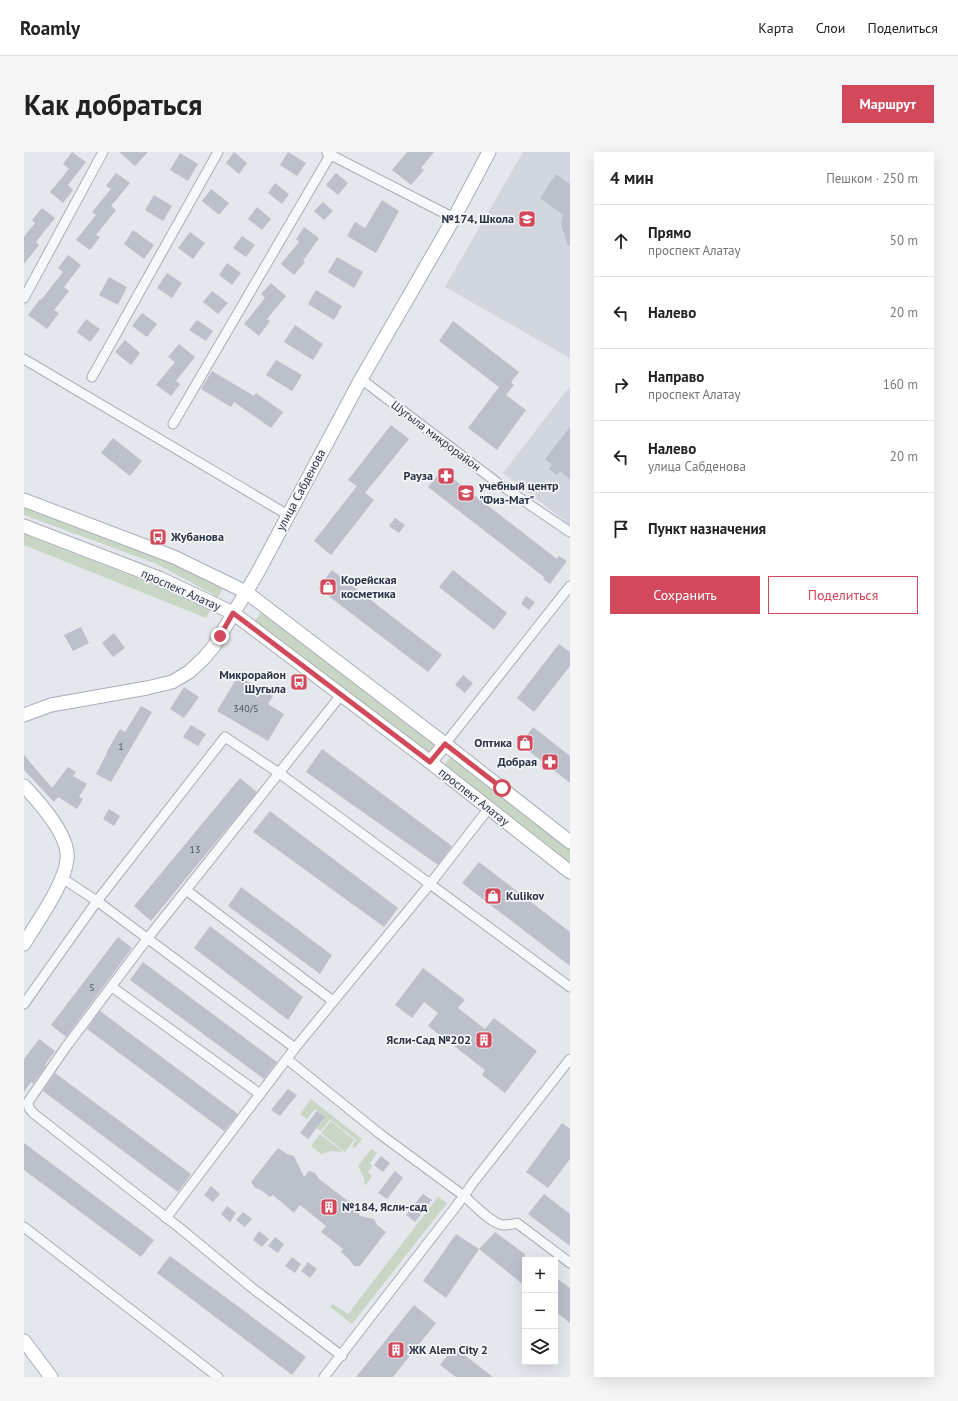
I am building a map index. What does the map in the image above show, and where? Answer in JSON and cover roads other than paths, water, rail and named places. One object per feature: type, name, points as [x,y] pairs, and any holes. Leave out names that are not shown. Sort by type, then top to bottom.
[{"type":"main road","name":"улица Сабденова","points":[[24,715],[51,705],[132,691],[172,682],[189,672],[214,646],[246,592],[361,379],[454,218],[489,152]]},
{"type":"main road","name":"проспект Алатау","points":[[24,500],[174,557],[246,592],[445,744],[570,842]]},
{"type":"main road","name":"проспект Алатау","points":[[24,526],[158,578],[233,613],[430,762],[570,872]]},
{"type":"main road","points":[[430,762],[445,744]]},
{"type":"main road","points":[[24,786],[50,817],[59,832],[66,848],[67,859],[62,878],[24,944]]},
{"type":"main road","points":[[24,1341],[50,1377]]},
{"type":"street","points":[[24,298],[103,152]]},
{"type":"street","points":[[92,377],[218,152]]},
{"type":"street","points":[[173,424],[329,153],[454,218]]},
{"type":"street","points":[[24,359],[288,515]]},
{"type":"street","name":"Шугыла микрорайон","points":[[361,379],[499,484],[570,532]]},
{"type":"street","points":[[445,744],[570,586]]},
{"type":"street","points":[[342,695],[147,939],[66,1047],[26,1105],[33,1113],[251,1287],[342,1356]]},
{"type":"street","points":[[24,1004],[97,901],[224,737],[279,773],[570,987]]},
{"type":"street","points":[[166,1218],[295,1048],[430,884],[489,808]]},
{"type":"street","points":[[62,878],[97,901],[295,1048]]},
{"type":"street","points":[[186,890],[333,1001]]},
{"type":"street","points":[[112,987],[260,1094]]},
{"type":"street","points":[[287,1059],[380,1134],[464,1196],[493,1220],[504,1225],[516,1223],[570,1263]]},
{"type":"street","points":[[324,1377],[342,1356],[472,1184],[570,1059]]},
{"type":"street","points":[[24,1227],[218,1377]]},
{"type":"place","name":"№174, Школа","points":[[527,219]]},
{"type":"place","name":"Рауза","points":[[446,476]]},
{"type":"place","name":"учебный центр \"Физ-Мат\"","points":[[466,493]]},
{"type":"place","name":"Жубанова","points":[[158,537]]},
{"type":"place","name":"Корейская косметика","points":[[328,587]]},
{"type":"place","name":"Микрорайон Шугыла","points":[[299,682]]},
{"type":"place","name":"Оптика","points":[[525,743]]},
{"type":"place","name":"Добрая","points":[[550,762]]},
{"type":"place","name":"Kulikov","points":[[493,896]]},
{"type":"place","name":"Ясли-Сад №202","points":[[484,1040]]},
{"type":"place","name":"№184, Ясли-сад","points":[[329,1207]]},
{"type":"place","name":"ЖК Alem City 2","points":[[396,1350]]}]
